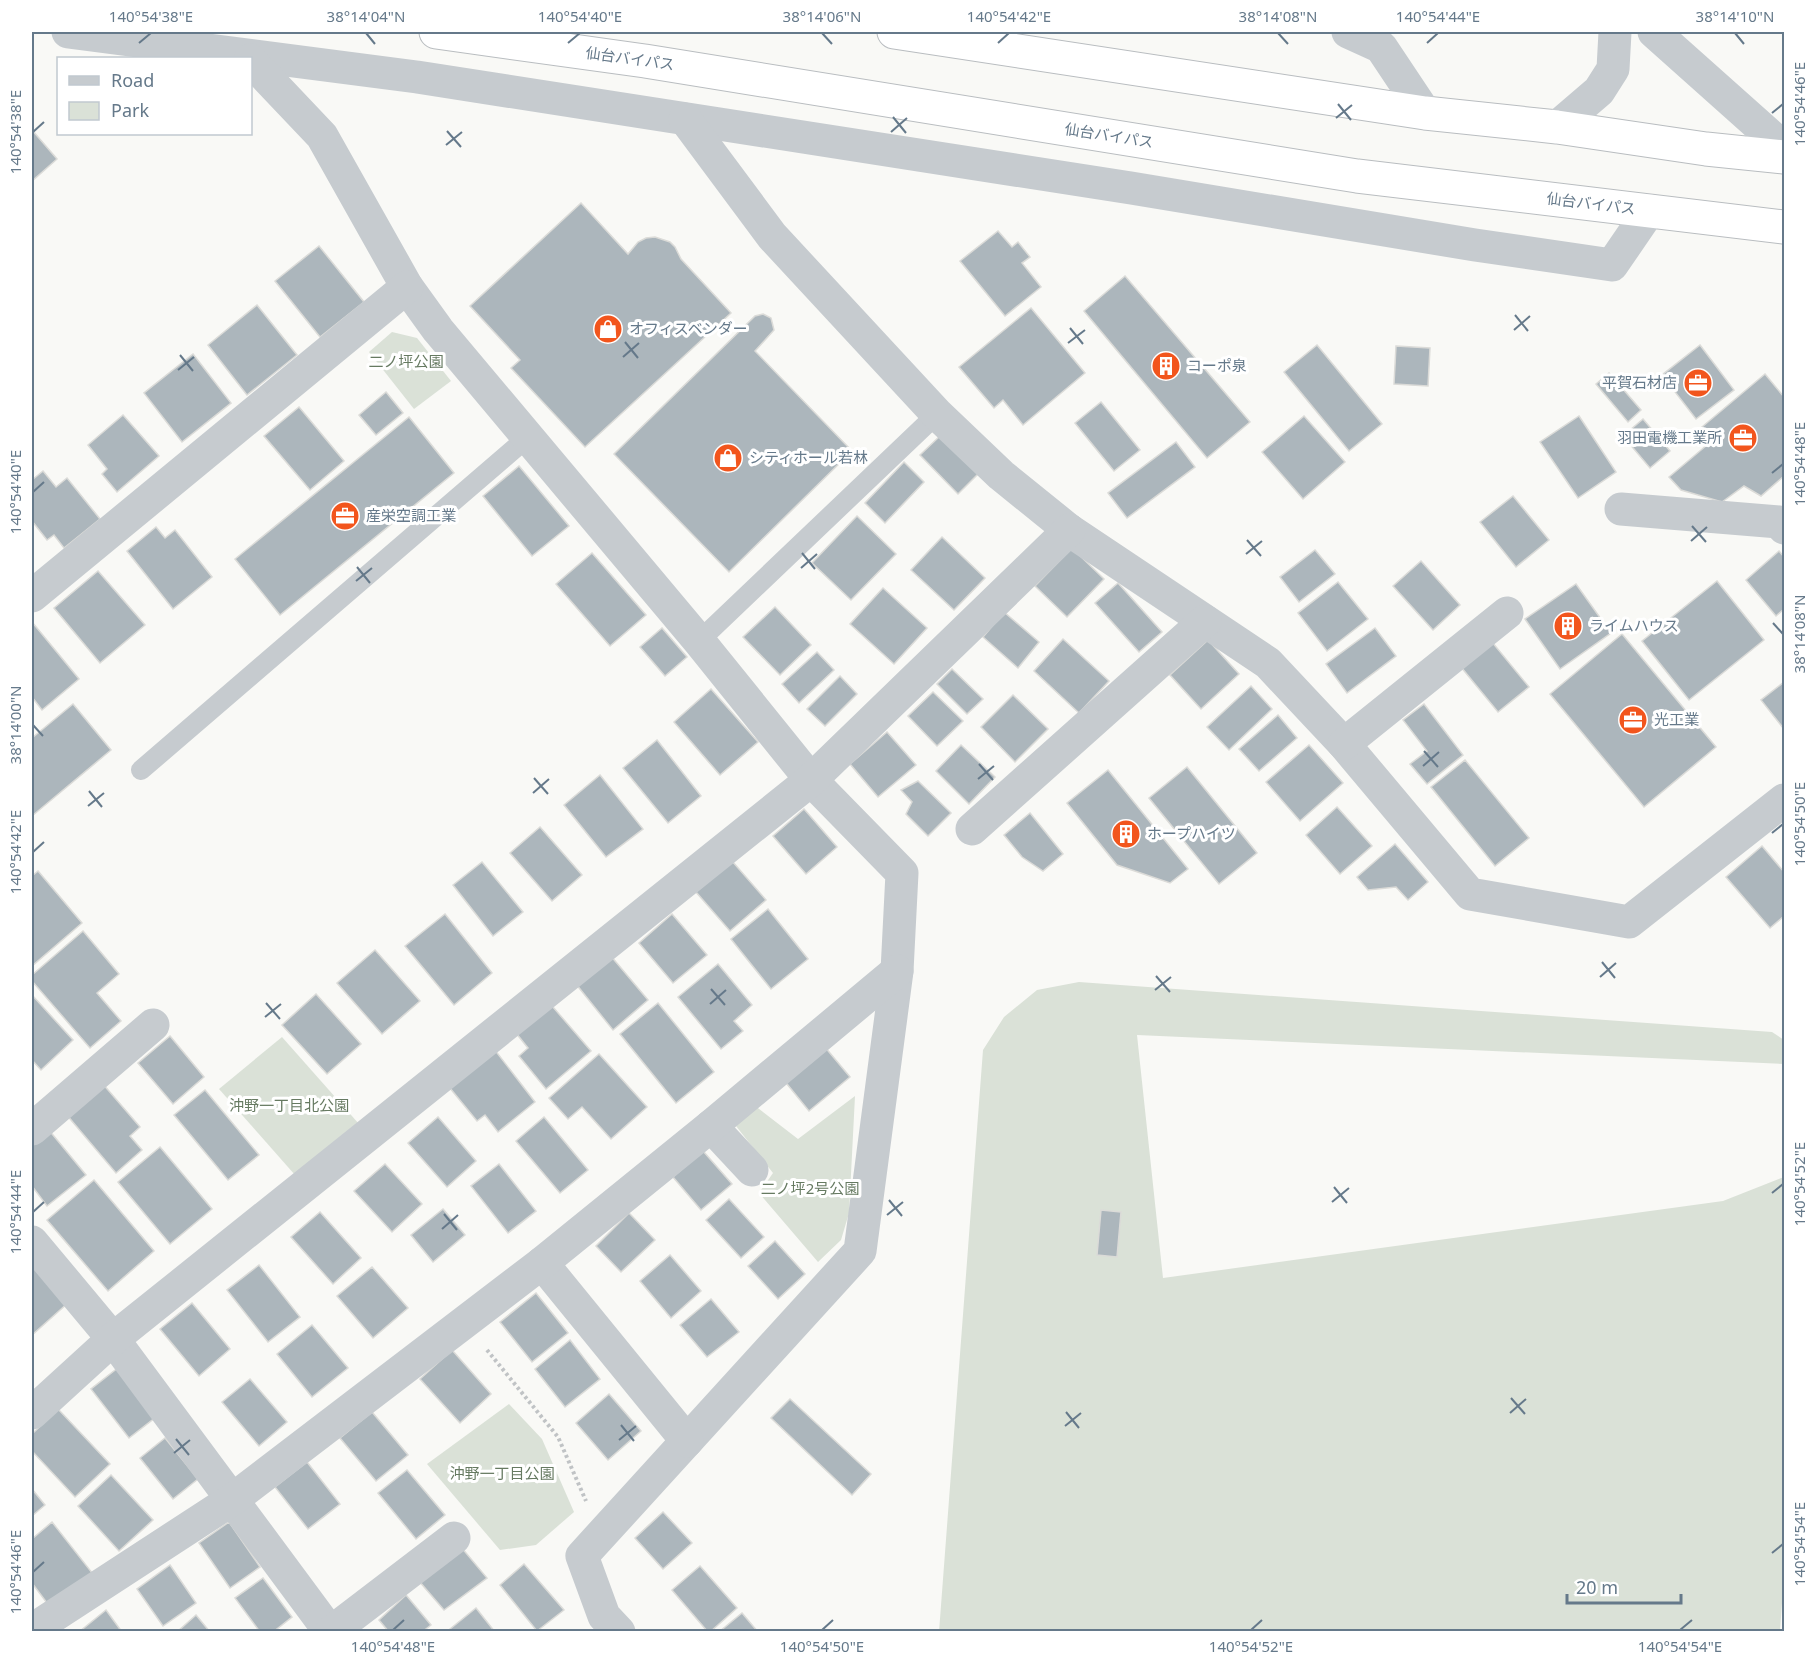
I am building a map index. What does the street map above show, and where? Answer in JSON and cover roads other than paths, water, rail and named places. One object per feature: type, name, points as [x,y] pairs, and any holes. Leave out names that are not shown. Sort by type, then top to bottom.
[{"type":"highway","name":"仙台バイパス","points":[[436,32],[645,61],[1357,176],[1785,227]]},
{"type":"highway","points":[[894,32],[1425,113],[1557,127],[1785,158]]},
{"type":"street","points":[[68,32],[241,57]]},
{"type":"street","points":[[1348,32],[1382,47],[1425,113]]},
{"type":"street","points":[[1557,127],[1599,91],[1613,69],[1615,32]]},
{"type":"street","points":[[1654,32],[1785,148]]},
{"type":"street","points":[[252,58],[417,77],[1612,265],[1649,210]]},
{"type":"street","points":[[252,62],[322,136],[407,287],[438,330],[699,641],[811,780],[902,873],[897,971],[860,1251],[582,1556],[602,1626]]},
{"type":"street","points":[[685,119],[772,236],[937,414],[1001,475],[1069,530],[1268,663],[1344,744],[1470,894],[1629,922],[1785,800]]},
{"type":"street","points":[[32,596],[407,287]]},
{"type":"street","points":[[1621,509],[1779,522],[1785,528]]},
{"type":"street","points":[[32,1413],[113,1339],[811,780],[1069,530]]},
{"type":"street","points":[[1344,744],[1507,613]]},
{"type":"street","points":[[972,829],[1205,621]]},
{"type":"street","points":[[32,1630],[233,1499],[542,1263],[897,971]]},
{"type":"street","points":[[33,1125],[153,1025]]},
{"type":"street","points":[[711,1126],[752,1170]]},
{"type":"street","points":[[32,1242],[113,1339],[330,1632],[454,1538]]},
{"type":"street","points":[[542,1263],[687,1441]]},
{"type":"lane","points":[[699,641],[937,414]]},
{"type":"lane","points":[[141,770],[528,437]]},
{"type":"place","name":"オフィスベンダー","points":[[608,329]]},
{"type":"place","name":"コーポ泉","points":[[1166,366]]},
{"type":"place","name":"平賀石材店","points":[[1698,383]]},
{"type":"place","name":"羽田電機工業所","points":[[1743,438]]},
{"type":"place","name":"シティホール若林","points":[[728,458]]},
{"type":"place","name":"産栄空調工業","points":[[345,516]]},
{"type":"place","name":"ライムハウス","points":[[1568,626]]},
{"type":"place","name":"光工業","points":[[1633,720]]},
{"type":"place","name":"ホープハイツ","points":[[1126,834]]},
{"type":"park label","name":"二ノ坪公園","points":[[406,362]]},
{"type":"park label","name":"沖野一丁目北公園","points":[[289,1106]]},
{"type":"park label","name":"二ノ坪2号公園","points":[[810,1189]]},
{"type":"park label","name":"沖野一丁目公園","points":[[502,1474]]}]
